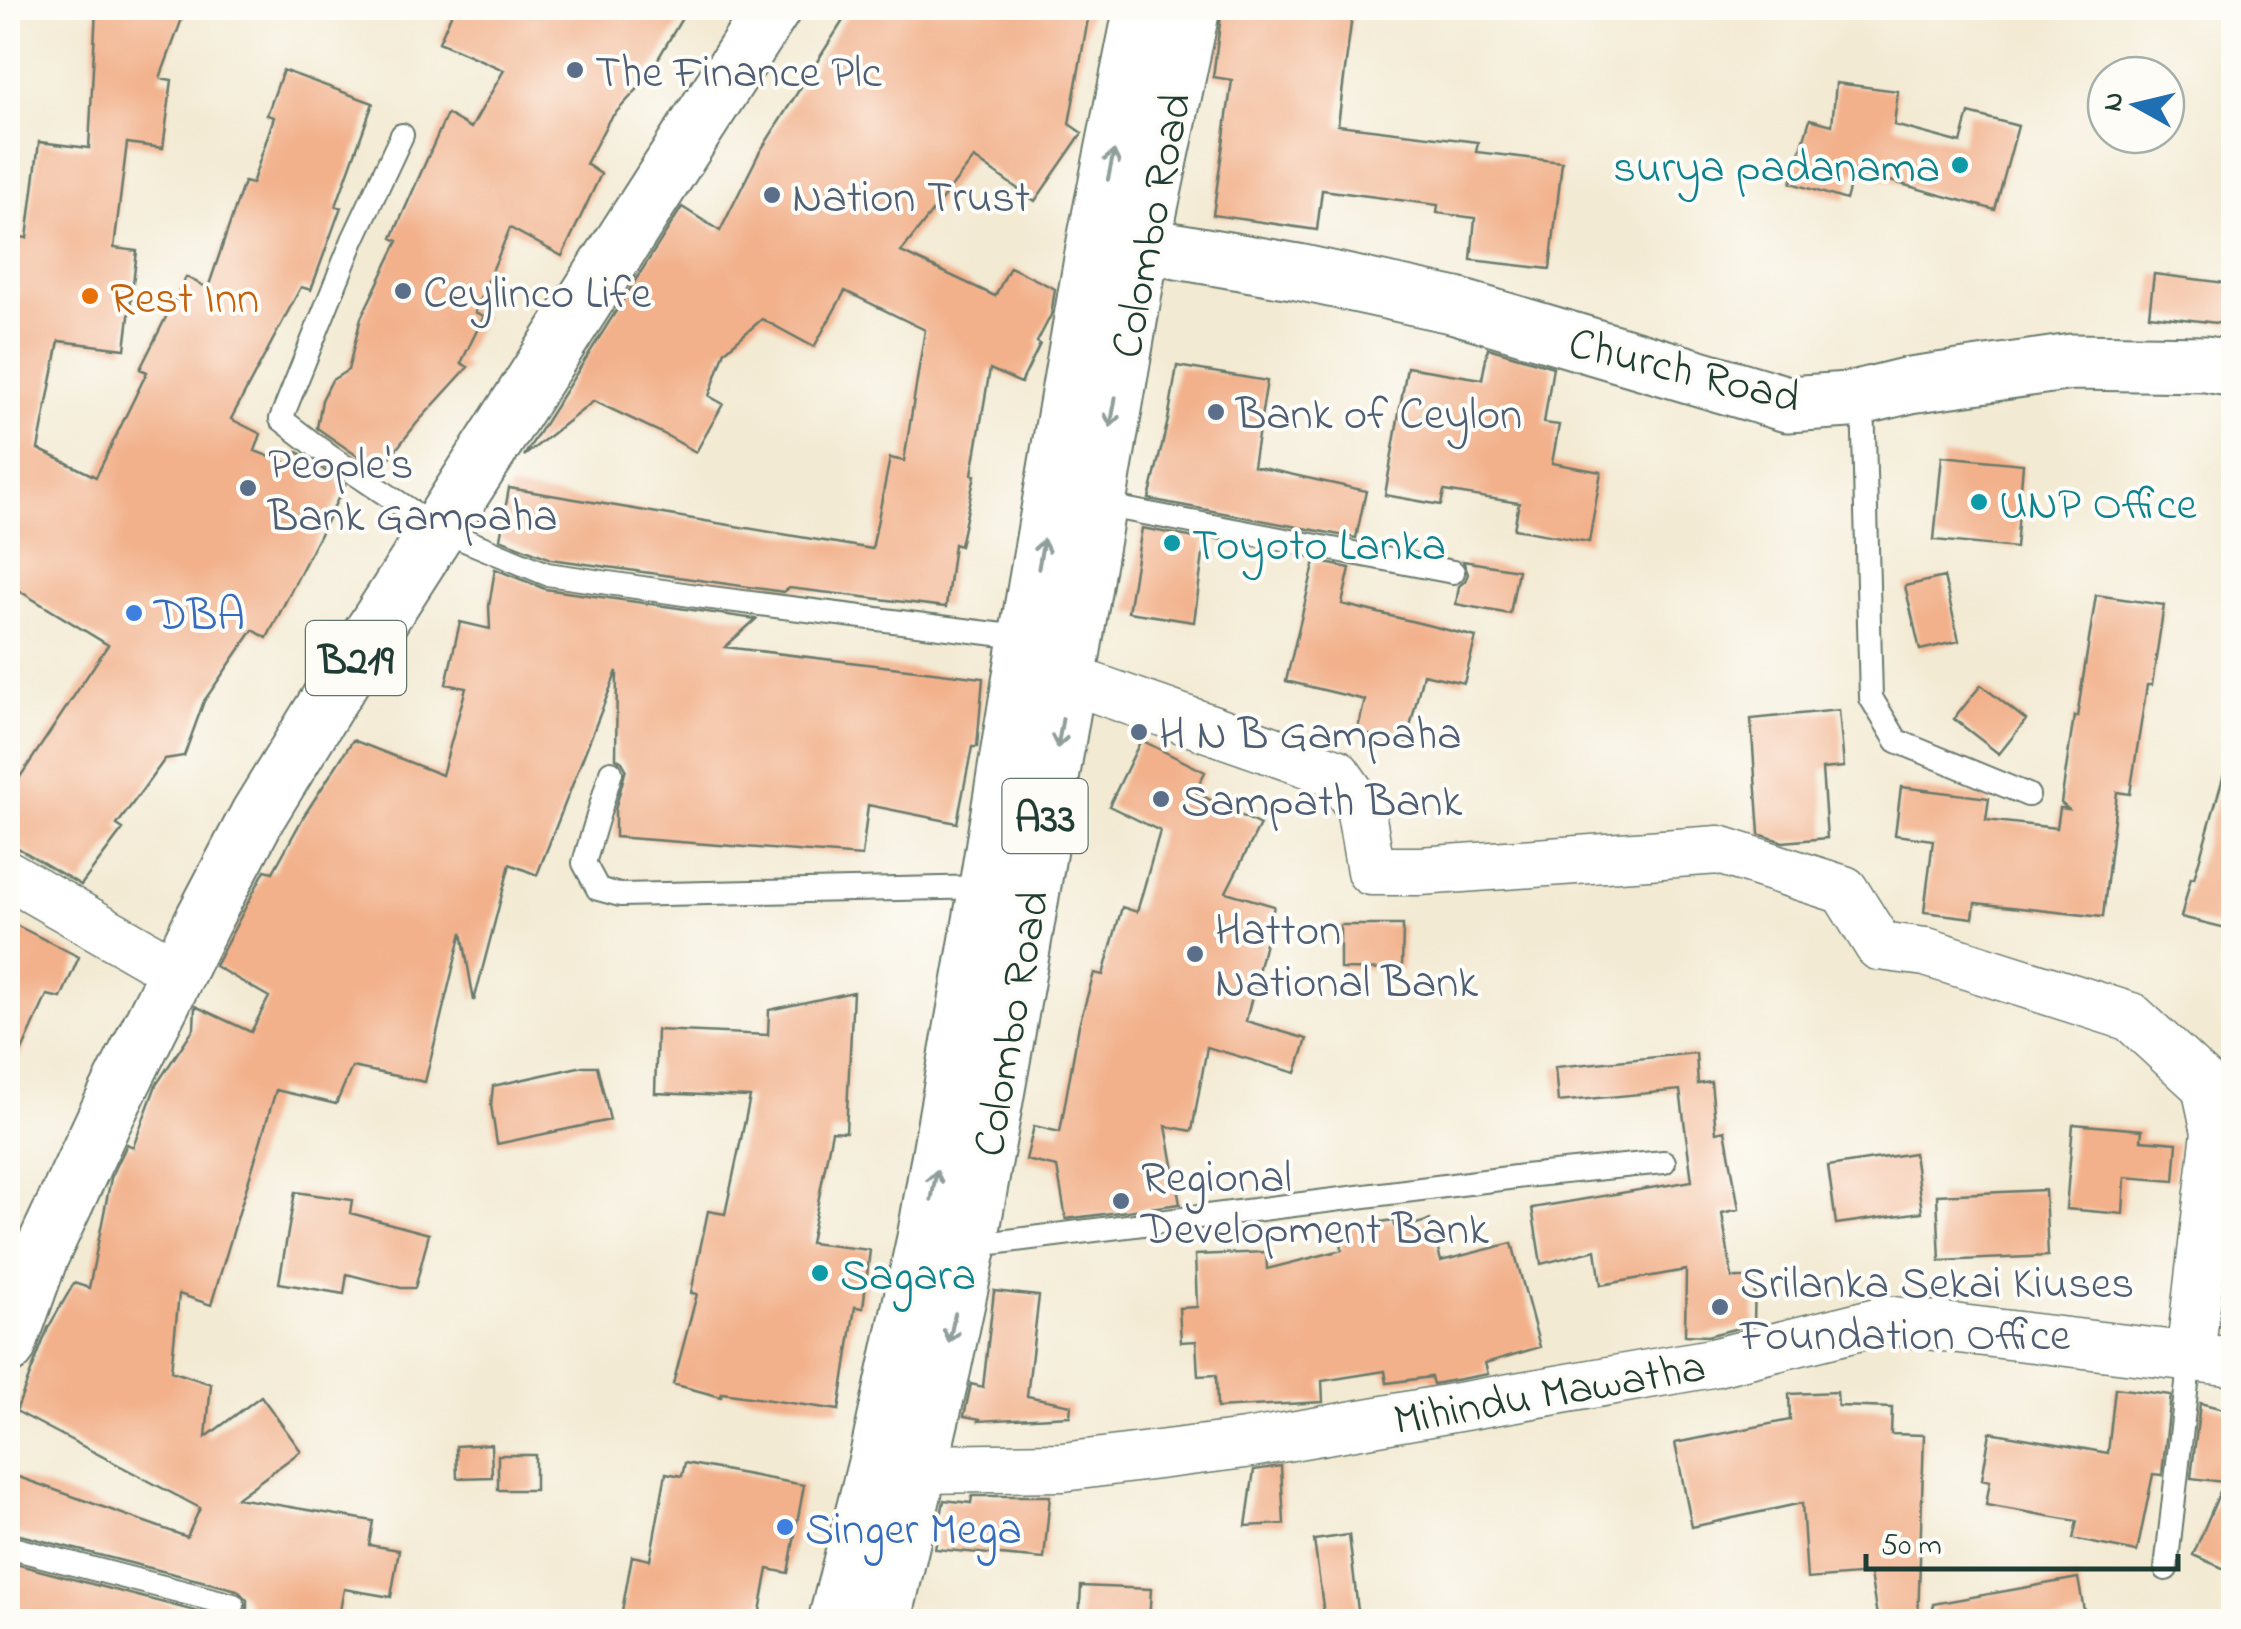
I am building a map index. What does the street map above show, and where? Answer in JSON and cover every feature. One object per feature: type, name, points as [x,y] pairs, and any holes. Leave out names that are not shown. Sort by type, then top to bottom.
[{"type":"main road","name":"B219","points":[[8,1346],[40,1257],[103,1122],[258,815],[774,8]]},
{"type":"main road","name":"Colombo Road","points":[[836,1622],[899,1464],[969,1246],[1039,662],[1097,504],[1142,8]]},
{"type":"main road","name":"Colombo Road","points":[[883,1622],[925,1238],[987,887],[1039,662],[1119,240],[1192,8]]},
{"type":"main road","name":"Church Road","points":[[1119,240],[1456,306],[1787,404],[1849,400],[1910,385],[2072,362],[2206,364],[2234,369]]},
{"type":"street","points":[[1039,662],[1336,772],[1360,807],[1371,872],[1719,850],[1844,890],[1880,946],[1926,952],[2131,1017],[2206,1086],[2216,1132],[2212,1360]]},
{"type":"street","points":[[8,875],[177,972]]},
{"type":"street","name":"Mihindu Mawatha","points":[[899,1464],[1063,1467],[1245,1444],[1712,1363],[1885,1320],[2212,1360]]},
{"type":"lane","points":[[402,135],[353,240],[281,419],[328,456],[438,530],[547,574],[704,598],[1039,662]]},
{"type":"lane","points":[[1863,397],[1871,698],[1896,741],[2028,795]]},
{"type":"lane","points":[[1097,504],[1453,572]]},
{"type":"lane","points":[[611,772],[584,863],[598,889],[620,895],[987,887]]},
{"type":"lane","points":[[969,1246],[1664,1162]]},
{"type":"lane","points":[[2166,1570],[2212,1360]]},
{"type":"lane","points":[[8,1547],[233,1605]]},
{"type":"building","points":[[96,8],[186,8],[160,78],[172,80],[163,148],[127,143],[114,248],[137,251],[125,349],[59,341],[38,449],[96,477],[147,372],[140,369],[186,277],[208,288],[244,182],[252,184],[274,117],[267,115],[283,70],[373,103],[311,290],[301,287],[231,419],[261,434],[255,451],[291,465],[298,452],[345,485],[267,638],[253,630],[204,701],[184,756],[165,759],[117,825],[123,829],[81,885],[8,842],[8,795],[108,645],[8,584],[8,235],[27,238],[39,142],[89,148]]},
{"type":"building","points":[[454,8],[688,8],[645,81],[609,120],[586,164],[601,174],[562,256],[510,228],[475,312],[484,316],[461,363],[468,367],[379,471],[317,428],[322,400],[332,380],[348,370],[361,318],[398,241],[392,238],[447,114],[471,128],[504,70],[439,42]]},
{"type":"building","points":[[851,8],[1090,8],[1069,124],[1082,133],[1035,201],[974,158],[901,252],[995,296],[1010,267],[1055,289],[1051,315],[1021,383],[990,369],[972,474],[975,475],[960,546],[954,544],[946,607],[789,588],[784,592],[551,559],[500,539],[509,488],[872,549],[890,458],[904,461],[925,330],[845,291],[814,347],[762,319],[725,351],[709,396],[723,404],[696,452],[594,401],[524,456],[682,207],[720,231],[759,153]]},
{"type":"building","points":[[1222,8],[1353,8],[1338,125],[1478,142],[1476,152],[1562,162],[1550,269],[1471,260],[1475,218],[1437,213],[1438,205],[1322,190],[1317,230],[1213,215],[1232,80],[1213,77]]},
{"type":"building","points":[[1836,83],[1898,91],[1894,125],[1961,143],[1969,113],[2018,126],[1995,210],[1854,171],[1846,200],[1791,183],[1810,119],[1832,125]]},
{"type":"building","points":[[2154,274],[2234,284],[2234,325],[2149,315]]},
{"type":"building","points":[[1488,348],[1553,367],[1544,423],[1559,425],[1552,463],[1601,472],[1589,542],[1514,529],[1519,503],[1444,491],[1441,505],[1385,495],[1407,367],[1482,379]]},
{"type":"building","points":[[1177,366],[1267,381],[1253,466],[1366,491],[1356,538],[1149,499]]},
{"type":"building","name":"UNP Office","points":[[1942,456],[2023,464],[2016,548],[1934,540]]},
{"type":"building","points":[[1142,528],[1205,540],[1194,622],[1128,612]]},
{"type":"building","points":[[1315,561],[1350,568],[1342,604],[1476,637],[1464,683],[1423,674],[1406,744],[1357,732],[1365,700],[1286,681]]},
{"type":"building","points":[[1463,561],[1518,570],[1510,614],[1456,604],[1459,586],[1468,574]]},
{"type":"building","points":[[495,569],[545,589],[756,619],[725,647],[983,678],[977,747],[972,747],[957,823],[868,805],[862,856],[615,837],[615,810],[626,769],[616,758],[617,671],[537,875],[510,864],[474,1001],[462,932],[425,1082],[352,1067],[336,1104],[276,1090],[211,1305],[179,1294],[171,1371],[211,1384],[206,1437],[261,1396],[301,1451],[237,1498],[373,1521],[369,1545],[399,1550],[391,1597],[344,1589],[338,1622],[8,1622],[8,1562],[229,1620],[238,1619],[247,1610],[247,1600],[237,1590],[8,1532],[13,1475],[187,1537],[200,1508],[16,1411],[48,1328],[74,1283],[89,1288],[111,1178],[127,1144],[133,1147],[156,1085],[194,1028],[195,1006],[251,1032],[269,997],[215,966],[265,870],[273,872],[353,740],[442,775],[466,688],[446,684],[460,622],[490,629]]},
{"type":"building","points":[[1944,577],[1959,641],[1920,650],[1905,586]]},
{"type":"building","points":[[2096,595],[2164,605],[2130,794],[2117,792],[2103,917],[1975,903],[1973,918],[1924,912],[1933,840],[1895,835],[1901,787],[1989,798],[1986,820],[2057,828],[2060,808],[2068,809],[2061,803]]},
{"type":"building","points":[[1981,685],[2026,720],[1999,754],[1954,719]]},
{"type":"building","points":[[1839,710],[1844,767],[1822,769],[1827,838],[1783,842],[1759,834],[1751,719]]},
{"type":"building","points":[[1141,740],[1205,772],[1195,792],[1260,825],[1226,892],[1274,906],[1246,1021],[1307,1039],[1296,1073],[1207,1047],[1192,1131],[1166,1126],[1180,1204],[1066,1219],[1057,1167],[1026,1160],[1034,1126],[1060,1132],[1079,1025],[1094,973],[1103,975],[1122,907],[1137,912],[1160,831],[1109,806]]},
{"type":"building","points":[[2224,774],[2234,775],[2234,930],[2181,917]]},
{"type":"building","points":[[8,921],[79,957],[61,998],[47,995],[8,1082]]},
{"type":"building","points":[[1340,925],[1403,925],[1402,970],[1340,969]]},
{"type":"building","points":[[853,992],[846,1132],[832,1131],[810,1243],[870,1250],[863,1308],[855,1307],[839,1410],[722,1393],[721,1397],[673,1384],[697,1294],[691,1293],[708,1211],[725,1214],[750,1097],[655,1093],[657,1030],[768,1035],[769,1010]]},
{"type":"building","points":[[1696,1053],[1698,1084],[1711,1082],[1716,1132],[1725,1130],[1739,1209],[1722,1213],[1732,1278],[1755,1278],[1754,1324],[1707,1336],[1685,1335],[1686,1270],[1601,1285],[1596,1250],[1541,1264],[1532,1208],[1692,1181],[1680,1090],[1558,1102],[1555,1067]]},
{"type":"building","points":[[597,1066],[610,1120],[497,1144],[491,1105],[493,1086]]},
{"type":"building","points":[[2073,1124],[2142,1130],[2141,1140],[2177,1143],[2174,1181],[2125,1177],[2123,1214],[2066,1209]]},
{"type":"building","points":[[1914,1153],[1922,1212],[1836,1224],[1828,1166]]},
{"type":"building","points":[[2045,1190],[2048,1256],[1940,1261],[1937,1195]]},
{"type":"building","points":[[295,1192],[352,1200],[350,1213],[429,1234],[415,1288],[347,1274],[344,1294],[279,1283]]},
{"type":"building","points":[[1394,1220],[1396,1230],[1430,1220],[1441,1261],[1512,1243],[1540,1347],[1485,1363],[1488,1374],[1433,1384],[1431,1377],[1387,1383],[1385,1371],[1322,1381],[1323,1402],[1217,1408],[1216,1375],[1198,1376],[1196,1341],[1181,1342],[1179,1308],[1197,1307],[1195,1255],[1266,1252],[1267,1269],[1342,1250],[1340,1228]]},
{"type":"building","points":[[994,1291],[1039,1296],[1027,1396],[1071,1405],[1070,1416],[979,1421],[964,1416],[971,1384],[983,1387]]},
{"type":"building","points":[[2115,1388],[2171,1395],[2162,1475],[2153,1474],[2137,1552],[2073,1539],[2077,1521],[1986,1505],[1990,1481],[1982,1479],[1990,1432],[2108,1453]]},
{"type":"building","points":[[1837,1392],[1838,1406],[1892,1408],[1891,1434],[1924,1435],[1918,1622],[1878,1622],[1870,1574],[1807,1579],[1802,1503],[1692,1527],[1675,1443],[1790,1420],[1789,1394]]},
{"type":"building","points":[[2200,1403],[2234,1412],[2234,1573],[2193,1555],[2224,1482],[2191,1478]]},
{"type":"building","points":[[491,1444],[492,1477],[457,1478],[456,1446]]},
{"type":"building","points":[[498,1455],[535,1455],[535,1490],[498,1490]]},
{"type":"building","points":[[685,1463],[804,1485],[788,1573],[768,1569],[758,1622],[620,1622],[632,1556],[650,1560],[666,1473],[682,1476]]},
{"type":"building","points":[[1281,1466],[1284,1524],[1246,1526],[1254,1470]]},
{"type":"building","points":[[972,1496],[1050,1496],[1044,1559],[935,1549],[944,1500],[971,1503]]},
{"type":"building","points":[[1349,1535],[1359,1619],[1325,1622],[1314,1540]]},
{"type":"building","points":[[2078,1578],[2085,1616],[2055,1622],[1934,1622],[1933,1604]]},
{"type":"building","points":[[1081,1586],[1151,1589],[1149,1622],[1079,1622]]},
{"type":"place","name":"The Finance Plc","points":[[575,70]]},
{"type":"place","name":"surya padanama","points":[[1960,165]]},
{"type":"place","name":"Nation Trust","points":[[772,195]]},
{"type":"place","name":"Ceylinco Life","points":[[403,291]]},
{"type":"place","name":"Rest Inn","points":[[90,296]]},
{"type":"place","name":"Bank of Ceylon","points":[[1216,412]]},
{"type":"place","name":"People's Bank Gampaha","points":[[248,488]]},
{"type":"place","name":"UNP Office","points":[[1979,502]]},
{"type":"place","name":"Toyoto Lanka","points":[[1172,543]]},
{"type":"place","name":"DBA","points":[[134,613]]},
{"type":"place","name":"H N B Gampaha","points":[[1139,732]]},
{"type":"place","name":"Sampath Bank","points":[[1161,799]]},
{"type":"place","name":"Hatton National Bank","points":[[1195,954]]},
{"type":"place","name":"Regional Development Bank","points":[[1121,1201]]},
{"type":"place","name":"Sagara","points":[[820,1273]]},
{"type":"place","name":"Srilanka Sekai Kiuses Foundation Office","points":[[1720,1307]]},
{"type":"place","name":"Singer Mega","points":[[785,1527]]}]
